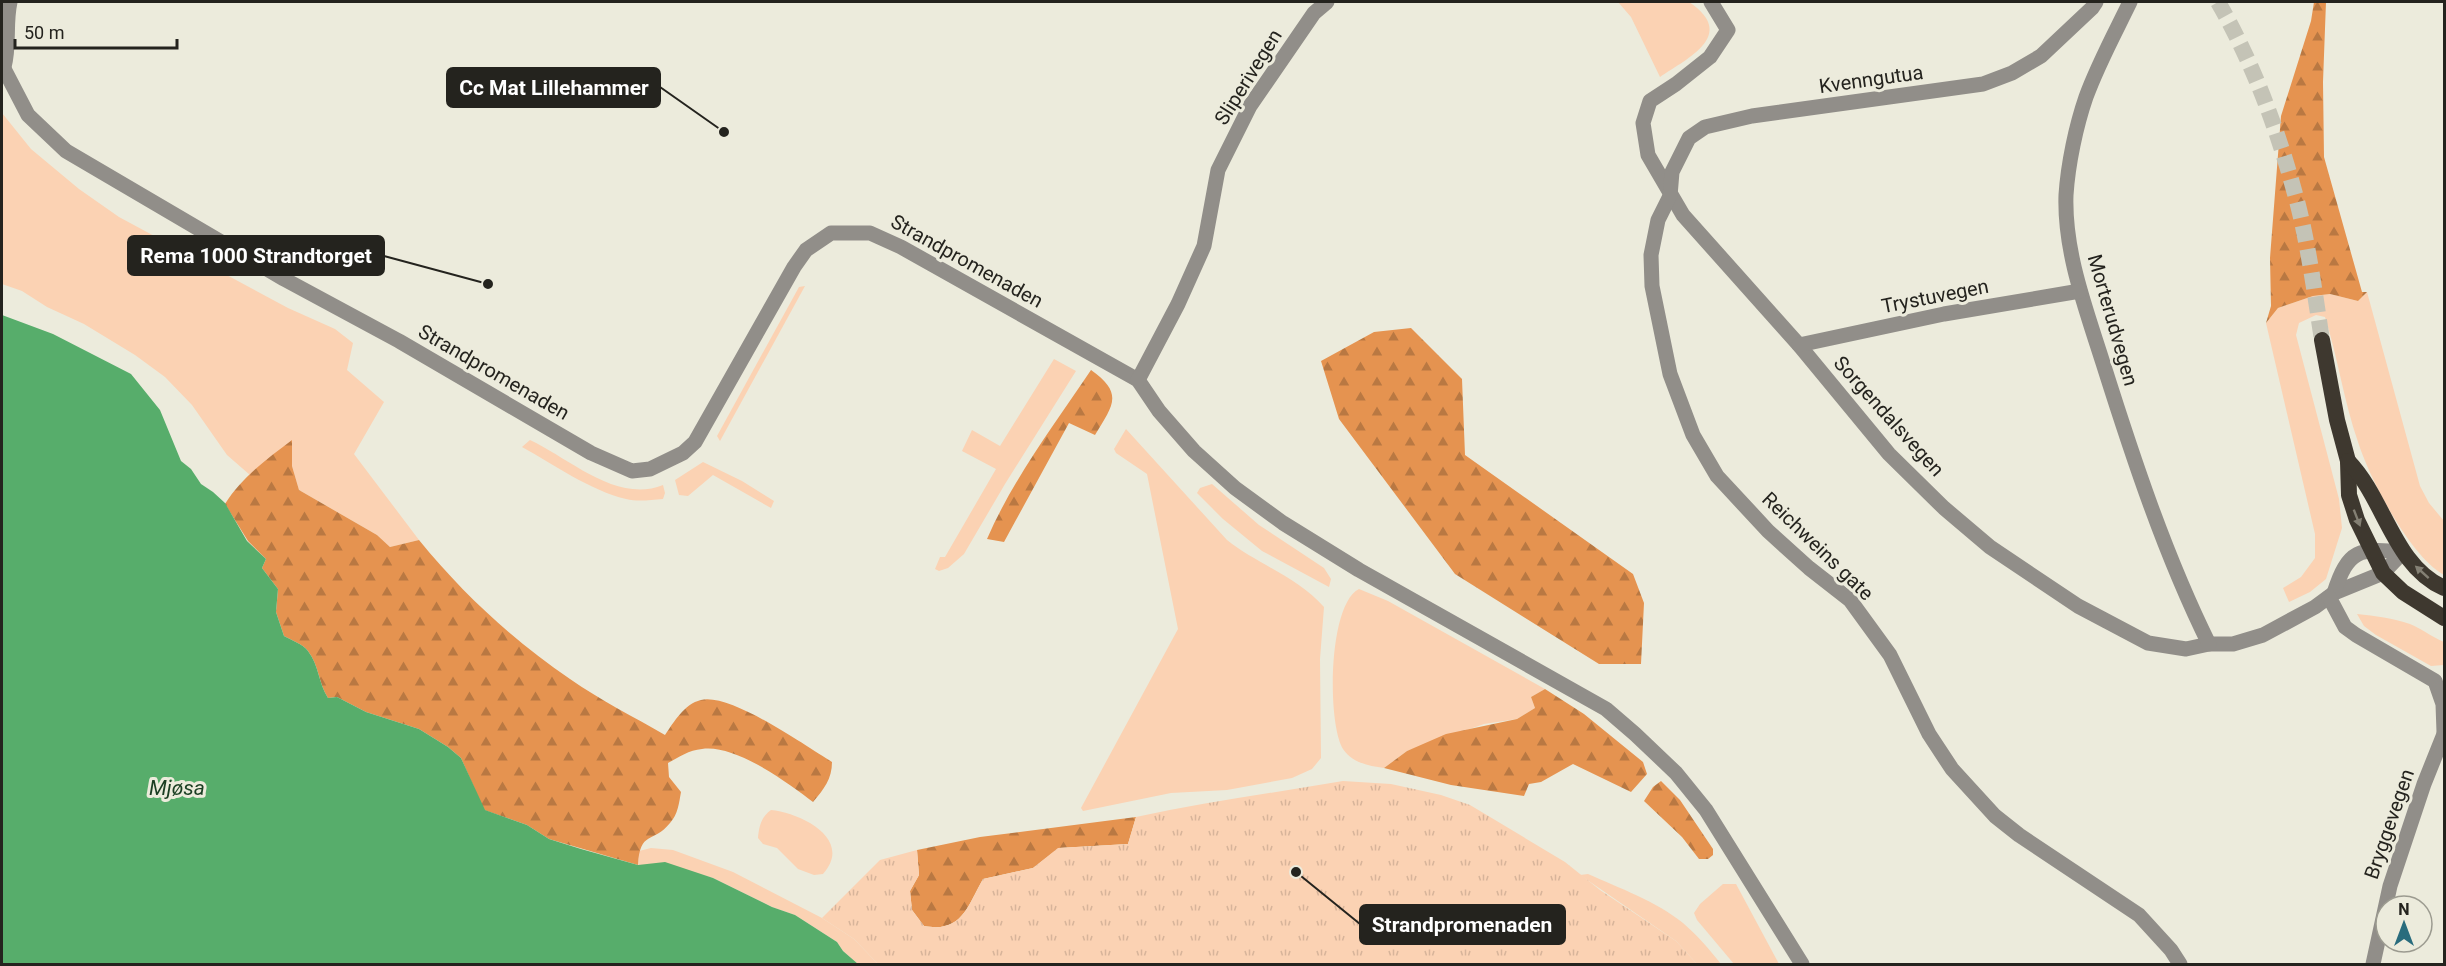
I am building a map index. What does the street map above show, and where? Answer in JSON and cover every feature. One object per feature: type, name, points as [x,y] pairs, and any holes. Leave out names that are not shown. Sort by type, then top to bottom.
[{"type":"highway","points":[[2322,340],[2337,420],[2348,461],[2349,495],[2357,520],[2383,573],[2403,592],[2445,618]]},
{"type":"highway","points":[[2348,461],[2370,488],[2403,552],[2422,572],[2445,588]]},
{"type":"street","name":"Strandpromenaden","points":[[10,2],[7,33],[9,50],[3,66],[28,115],[39,128],[66,151],[284,279],[399,341],[591,453],[632,471],[650,469],[666,463],[683,453],[695,441],[794,267],[806,250],[831,233],[870,233],[901,247],[1138,380],[1159,411],[1194,451],[1234,488],[1283,523],[1359,570],[1606,709],[1676,773],[1706,810],[1802,964]]},
{"type":"street","name":"Sliperivegen","points":[[1138,380],[1178,304],[1204,246],[1218,170],[1250,106],[1314,13],[1327,2]]},
{"type":"street","name":"Sorgendalsvegen","points":[[1711,2],[1728,30],[1710,57],[1650,101],[1643,123],[1648,155],[1683,215],[1799,345],[1889,454],[1944,508],[1990,547],[2078,606],[2148,643],[2186,649],[2209,644],[2233,644],[2263,635],[2331,595],[2383,573],[2403,552]]},
{"type":"street","name":"Kvenngutua","points":[[1670,196],[1672,172],[1689,138],[1705,127],[1752,116],[1983,84],[2012,73],[2041,56],[2096,2]]},
{"type":"street","name":"Morterudvegen","points":[[2130,2],[2086,97],[2066,197],[2070,248],[2080,291],[2130,447],[2209,644]]},
{"type":"street","name":"Reichweins gate","points":[[1670,196],[1658,220],[1651,255],[1652,286],[1670,374],[1693,435],[1718,476],[1768,531],[1809,568],[1850,600],[1890,655],[1929,734],[1952,769],[1995,816],[2026,840],[2139,915],[2171,950],[2180,964]]},
{"type":"street","name":"Trystuvegen","points":[[1799,345],[1944,314],[2080,291]]},
{"type":"street","points":[[2331,595],[2342,569],[2350,560],[2370,549],[2403,552]]},
{"type":"street","name":"Bryggevegen","points":[[2331,595],[2345,627],[2350,631],[2387,655],[2440,679],[2443,704],[2445,733],[2424,784],[2390,886],[2373,964]]},
{"type":"green space","points":[[1618,2],[1689,2],[1703,14],[1709,25],[1709,35],[1694,54],[1660,77],[1631,17]]},
{"type":"green space","points":[[2314,2],[2326,2],[2323,82],[2324,157],[2362,292],[2367,292],[2358,301],[2330,294],[2313,296],[2278,308],[2266,323],[2271,306],[2270,258],[2281,116],[2311,21]]},
{"type":"green space","points":[[2,113],[31,149],[79,189],[119,217],[288,308],[335,329],[353,343],[347,370],[384,402],[354,454],[419,540],[390,547],[377,535],[299,490],[292,466],[292,441],[250,475],[227,455],[192,405],[165,377],[135,355],[84,324],[47,307],[22,291],[2,284]]},
{"type":"green space","points":[[805,286],[720,441],[717,436],[799,287]]},
{"type":"green space","points":[[2367,292],[2420,486],[2429,503],[2444,521],[2444,575],[2418,552],[2405,535],[2372,476],[2353,427],[2325,317],[2316,315],[2299,323],[2296,335],[2339,499],[2342,528],[2326,579],[2310,592],[2289,602],[2283,588],[2301,577],[2315,558],[2315,534],[2266,323],[2278,308],[2313,296],[2330,294],[2358,301]]},
{"type":"green space","points":[[1411,328],[1462,379],[1465,455],[1633,574],[1644,603],[1641,664],[1599,664],[1455,574],[1339,419],[1321,361],[1374,332]]},
{"type":"green space","points":[[1054,359],[1076,371],[964,554],[948,568],[939,571],[935,569],[940,557],[945,557],[996,469],[962,451],[972,430],[1000,446]]},
{"type":"green space","points":[[1091,370],[1102,378],[1112,393],[1110,408],[1095,435],[1069,423],[1004,542],[987,539],[1009,495]]},
{"type":"green space","points":[[1126,429],[1227,540],[1302,587],[1324,607],[1320,659],[1321,758],[1312,769],[1292,778],[1227,790],[1171,793],[1083,811],[1081,808],[1178,629],[1147,474],[1116,453],[1114,449]]},
{"type":"green space","points":[[292,440],[292,466],[299,490],[377,535],[390,547],[419,540],[453,579],[490,615],[549,664],[581,687],[665,735],[680,714],[695,702],[714,700],[730,704],[767,722],[832,762],[831,774],[824,788],[813,802],[775,775],[730,752],[702,749],[688,752],[668,763],[669,777],[681,792],[675,816],[664,829],[648,839],[641,847],[638,865],[549,839],[527,825],[484,810],[461,758],[419,729],[366,712],[337,697],[328,698],[308,651],[284,636],[276,612],[278,589],[262,568],[266,559],[248,541],[225,504],[247,477]]},
{"type":"green space","points":[[530,440],[611,484],[628,489],[646,489],[663,485],[665,493],[663,499],[631,500],[599,490],[522,447]]},
{"type":"green space","points":[[703,462],[742,481],[774,501],[771,508],[713,475],[688,496],[679,495],[675,480]]},
{"type":"green space","points":[[1212,484],[1259,525],[1324,568],[1331,579],[1329,587],[1262,551],[1223,519],[1197,493],[1200,488]]},
{"type":"green space","points":[[1359,589],[1388,601],[1545,689],[1531,697],[1535,708],[1517,719],[1484,724],[1407,751],[1384,768],[1367,765],[1351,758],[1343,749],[1334,715],[1333,665],[1341,617],[1349,599]]},
{"type":"green space","points":[[2357,614],[2404,622],[2444,642],[2444,665],[2431,666],[2376,635],[2364,626]]},
{"type":"green space","points":[[1545,689],[1584,714],[1643,762],[1647,774],[1631,792],[1573,764],[1541,782],[1529,784],[1524,796],[1451,785],[1384,768],[1407,751],[1446,734],[1517,719],[1535,708],[1531,697]]},
{"type":"green space","points":[[1343,781],[1391,784],[1441,795],[1470,805],[1565,862],[1600,890],[1676,941],[1697,964],[878,964],[854,939],[822,918],[880,860],[917,850],[919,875],[910,891],[912,910],[924,926],[947,926],[962,916],[983,879],[1033,868],[1058,848],[1128,844],[1136,817]]},
{"type":"green space","points":[[1661,781],[1680,800],[1713,849],[1713,855],[1708,859],[1699,859],[1682,837],[1644,801],[1653,787]]},
{"type":"green space","points":[[771,810],[796,816],[809,822],[828,839],[832,850],[831,861],[823,874],[814,875],[798,869],[777,848],[763,844],[758,838],[761,822]]},
{"type":"green space","points":[[1136,817],[1128,844],[1059,848],[1033,868],[983,879],[962,916],[947,926],[924,926],[912,910],[910,891],[919,875],[917,850],[980,837]]},
{"type":"green space","points":[[651,848],[673,850],[733,872],[822,918],[854,939],[878,964],[858,964],[843,951],[837,942],[795,915],[772,907],[713,878],[689,871],[638,865],[639,851]]},
{"type":"green space","points":[[1588,874],[1637,895],[1672,915],[1693,932],[1721,964],[1697,964],[1676,941],[1580,875]]},
{"type":"green space","points":[[1723,884],[1736,884],[1779,964],[1734,964],[1697,920],[1694,913],[1700,904]]},
{"type":"water","name":"Mjøsa","points":[[2,315],[53,334],[131,374],[160,410],[181,461],[191,469],[201,484],[225,503],[247,541],[266,559],[262,568],[278,589],[276,612],[284,636],[308,651],[328,698],[337,697],[366,712],[419,729],[448,747],[461,758],[485,810],[527,825],[549,839],[581,849],[638,865],[665,862],[713,878],[772,907],[795,915],[837,942],[843,951],[858,964],[2,964]]},
{"type":"tunnel","points":[[2218,2],[2254,75],[2283,153],[2305,238],[2322,340]]},
{"type":"place","name":"Cc Mat Lillehammer","points":[[724,132]]},
{"type":"place","name":"Rema 1000 Strandtorget","points":[[488,284]]},
{"type":"place","name":"Strandpromenaden","points":[[1296,872]]}]
